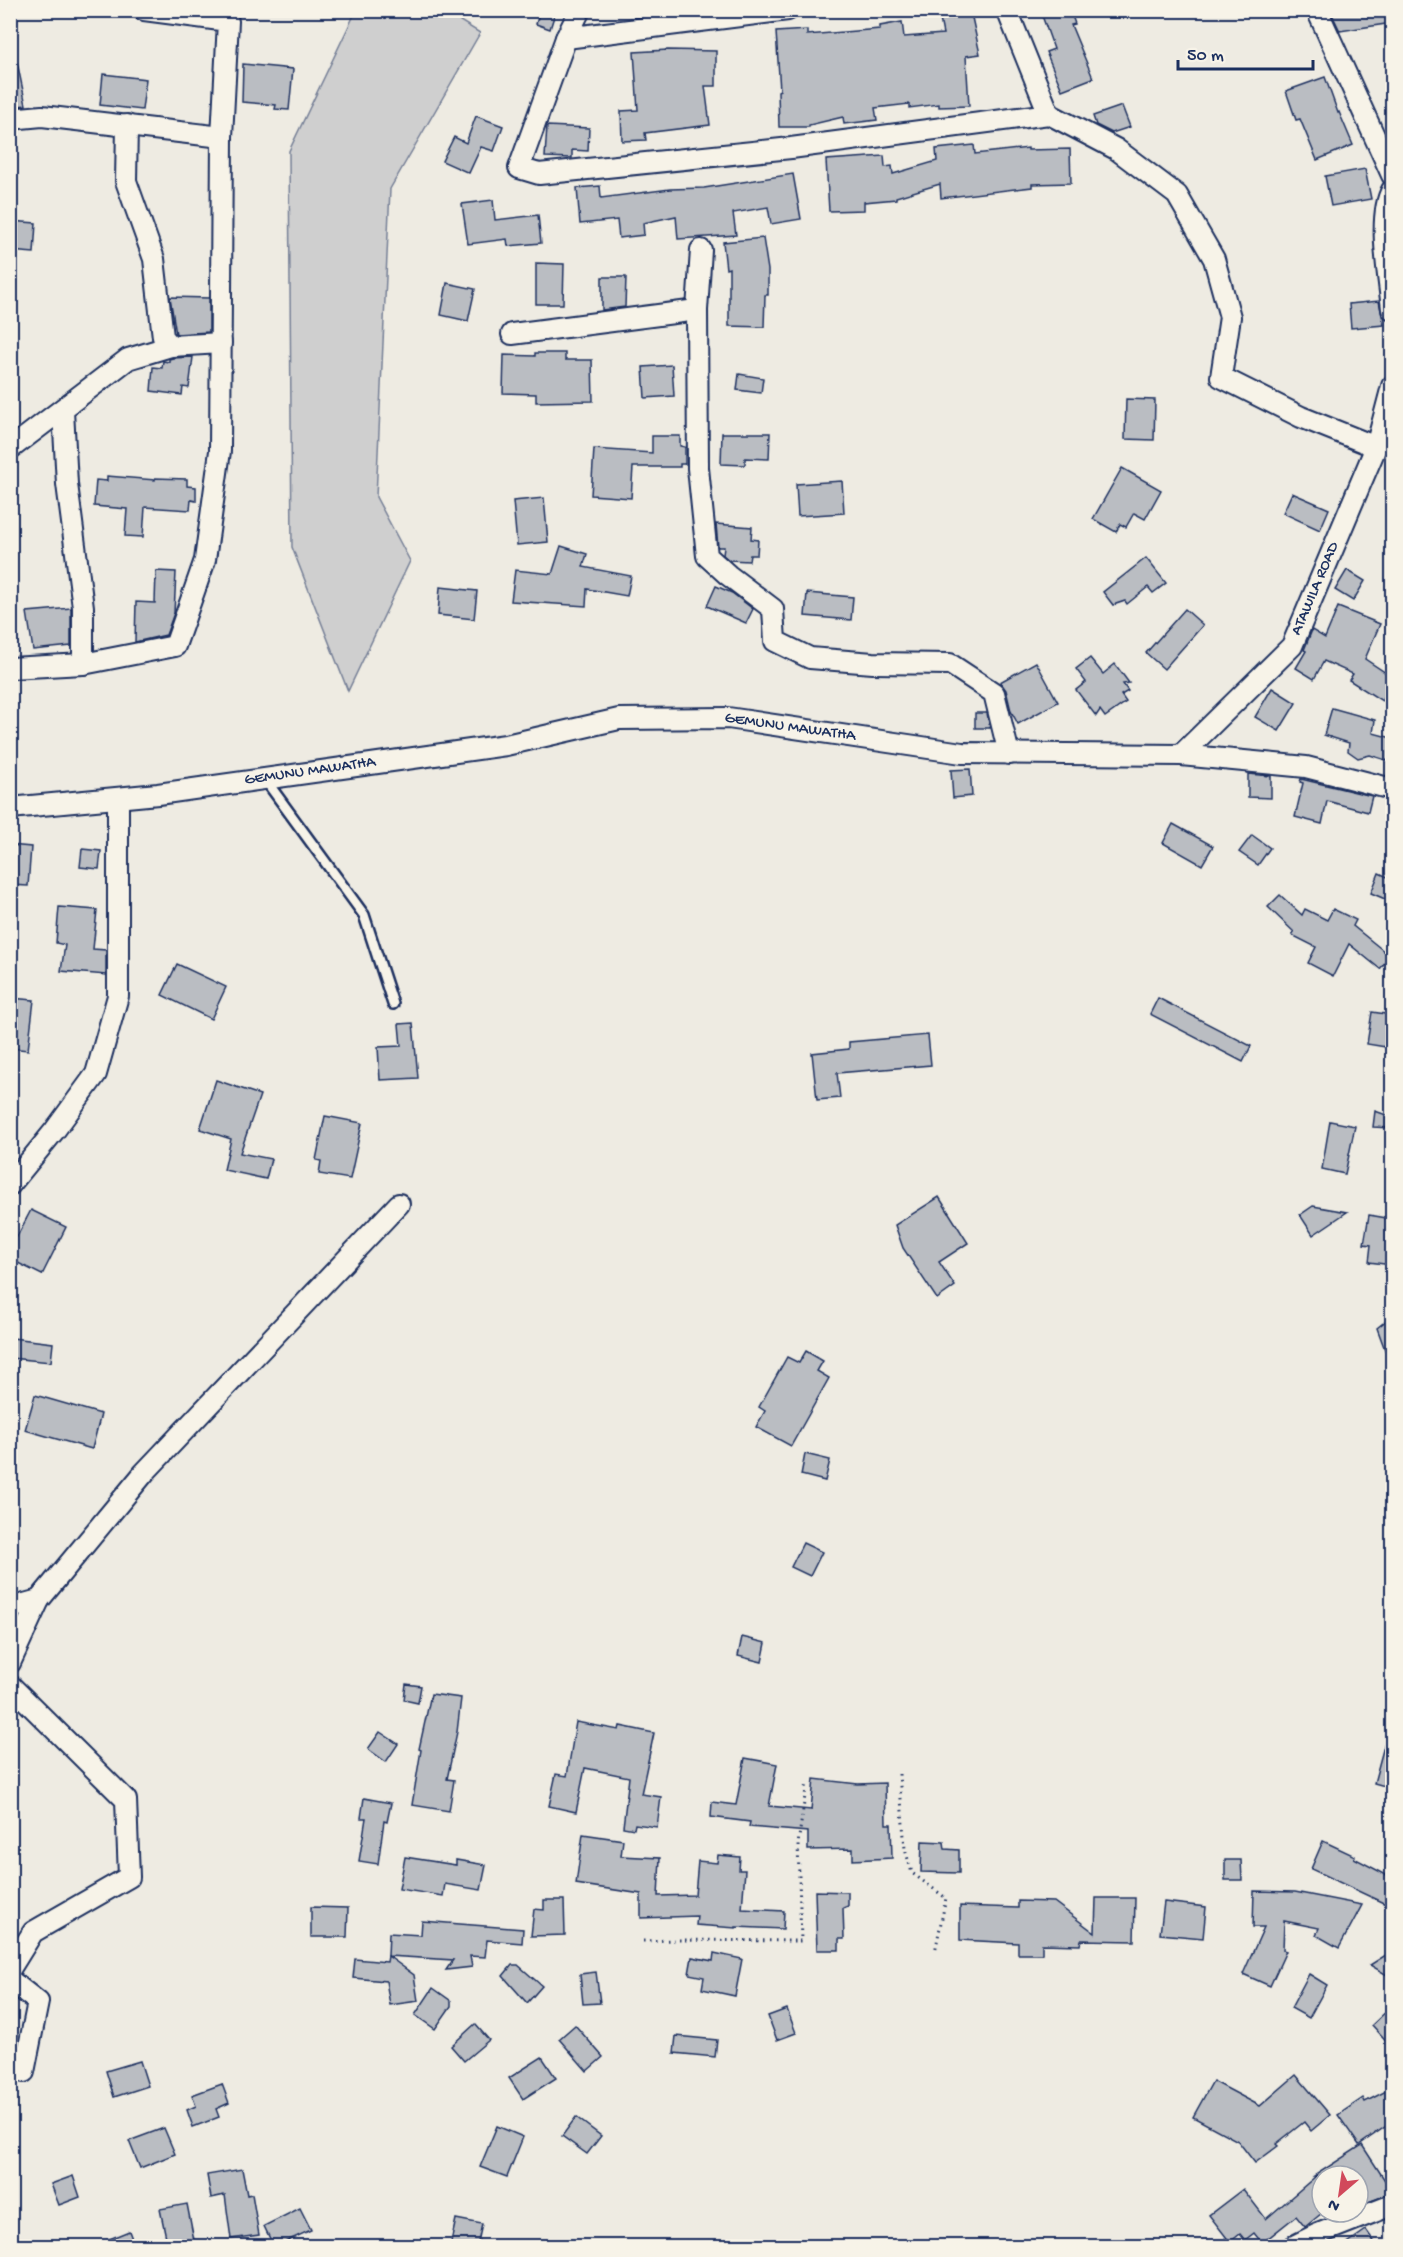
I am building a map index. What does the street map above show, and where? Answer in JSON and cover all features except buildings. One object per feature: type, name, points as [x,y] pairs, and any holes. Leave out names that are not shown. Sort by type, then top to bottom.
[{"type":"street","points":[[10,668],[83,664],[175,646],[205,560],[220,450],[222,137],[228,21],[144,10]]},
{"type":"street","points":[[580,10],[566,38],[519,168],[539,174],[791,147],[1049,114],[1116,149],[1177,195],[1214,259],[1230,317],[1221,376],[1301,417],[1376,447]]},
{"type":"street","points":[[566,38],[788,10]]},
{"type":"street","points":[[1007,10],[1049,114]]},
{"type":"street","points":[[1317,10],[1392,175]]},
{"type":"street","points":[[10,119],[42,116],[222,137]]},
{"type":"street","points":[[128,125],[126,181],[154,259],[163,337],[171,346]]},
{"type":"street","points":[[1392,190],[1389,197],[1385,236],[1392,309]]},
{"type":"street","points":[[701,250],[697,310],[699,468],[707,556],[728,576],[773,609],[775,641],[810,658],[873,663],[950,664],[994,693],[1009,754]]},
{"type":"street","points":[[512,334],[697,310]]},
{"type":"street","points":[[10,449],[63,411],[128,359],[171,346],[221,343]]},
{"type":"street","name":"ATAWILA ROAD","points":[[1181,755],[1292,646],[1376,447],[1392,386]]},
{"type":"street","points":[[63,411],[67,484],[83,607],[83,664]]},
{"type":"street","name":"GEMUNU MAWATHA","points":[[10,808],[118,798],[506,745],[619,719],[728,718],[962,753],[1181,755],[1306,767],[1392,789]]},
{"type":"street","points":[[10,1185],[55,1130],[96,1074],[115,1007],[118,996],[118,798]]},
{"type":"street","points":[[10,1663],[39,1600],[144,1473],[399,1204]]},
{"type":"street","points":[[10,1608],[39,1600]]},
{"type":"street","points":[[10,1685],[126,1800],[129,1876],[33,1932],[10,1970]]},
{"type":"street","points":[[10,1980],[38,2002],[24,2072]]},
{"type":"street","points":[[1294,2247],[1318,2234],[1392,2205]]},
{"type":"lane","points":[[264,778],[364,915],[393,1004]]},
{"type":"path","points":[[898,1774],[905,1849],[912,1873],[946,1898],[935,1952]]},
{"type":"path","points":[[643,1941],[801,1941],[798,1844],[807,1782]]},
{"type":"shaded area","points":[[356,11],[444,11],[480,33],[390,189],[376,497],[410,561],[348,691],[292,547],[289,151]]}]
